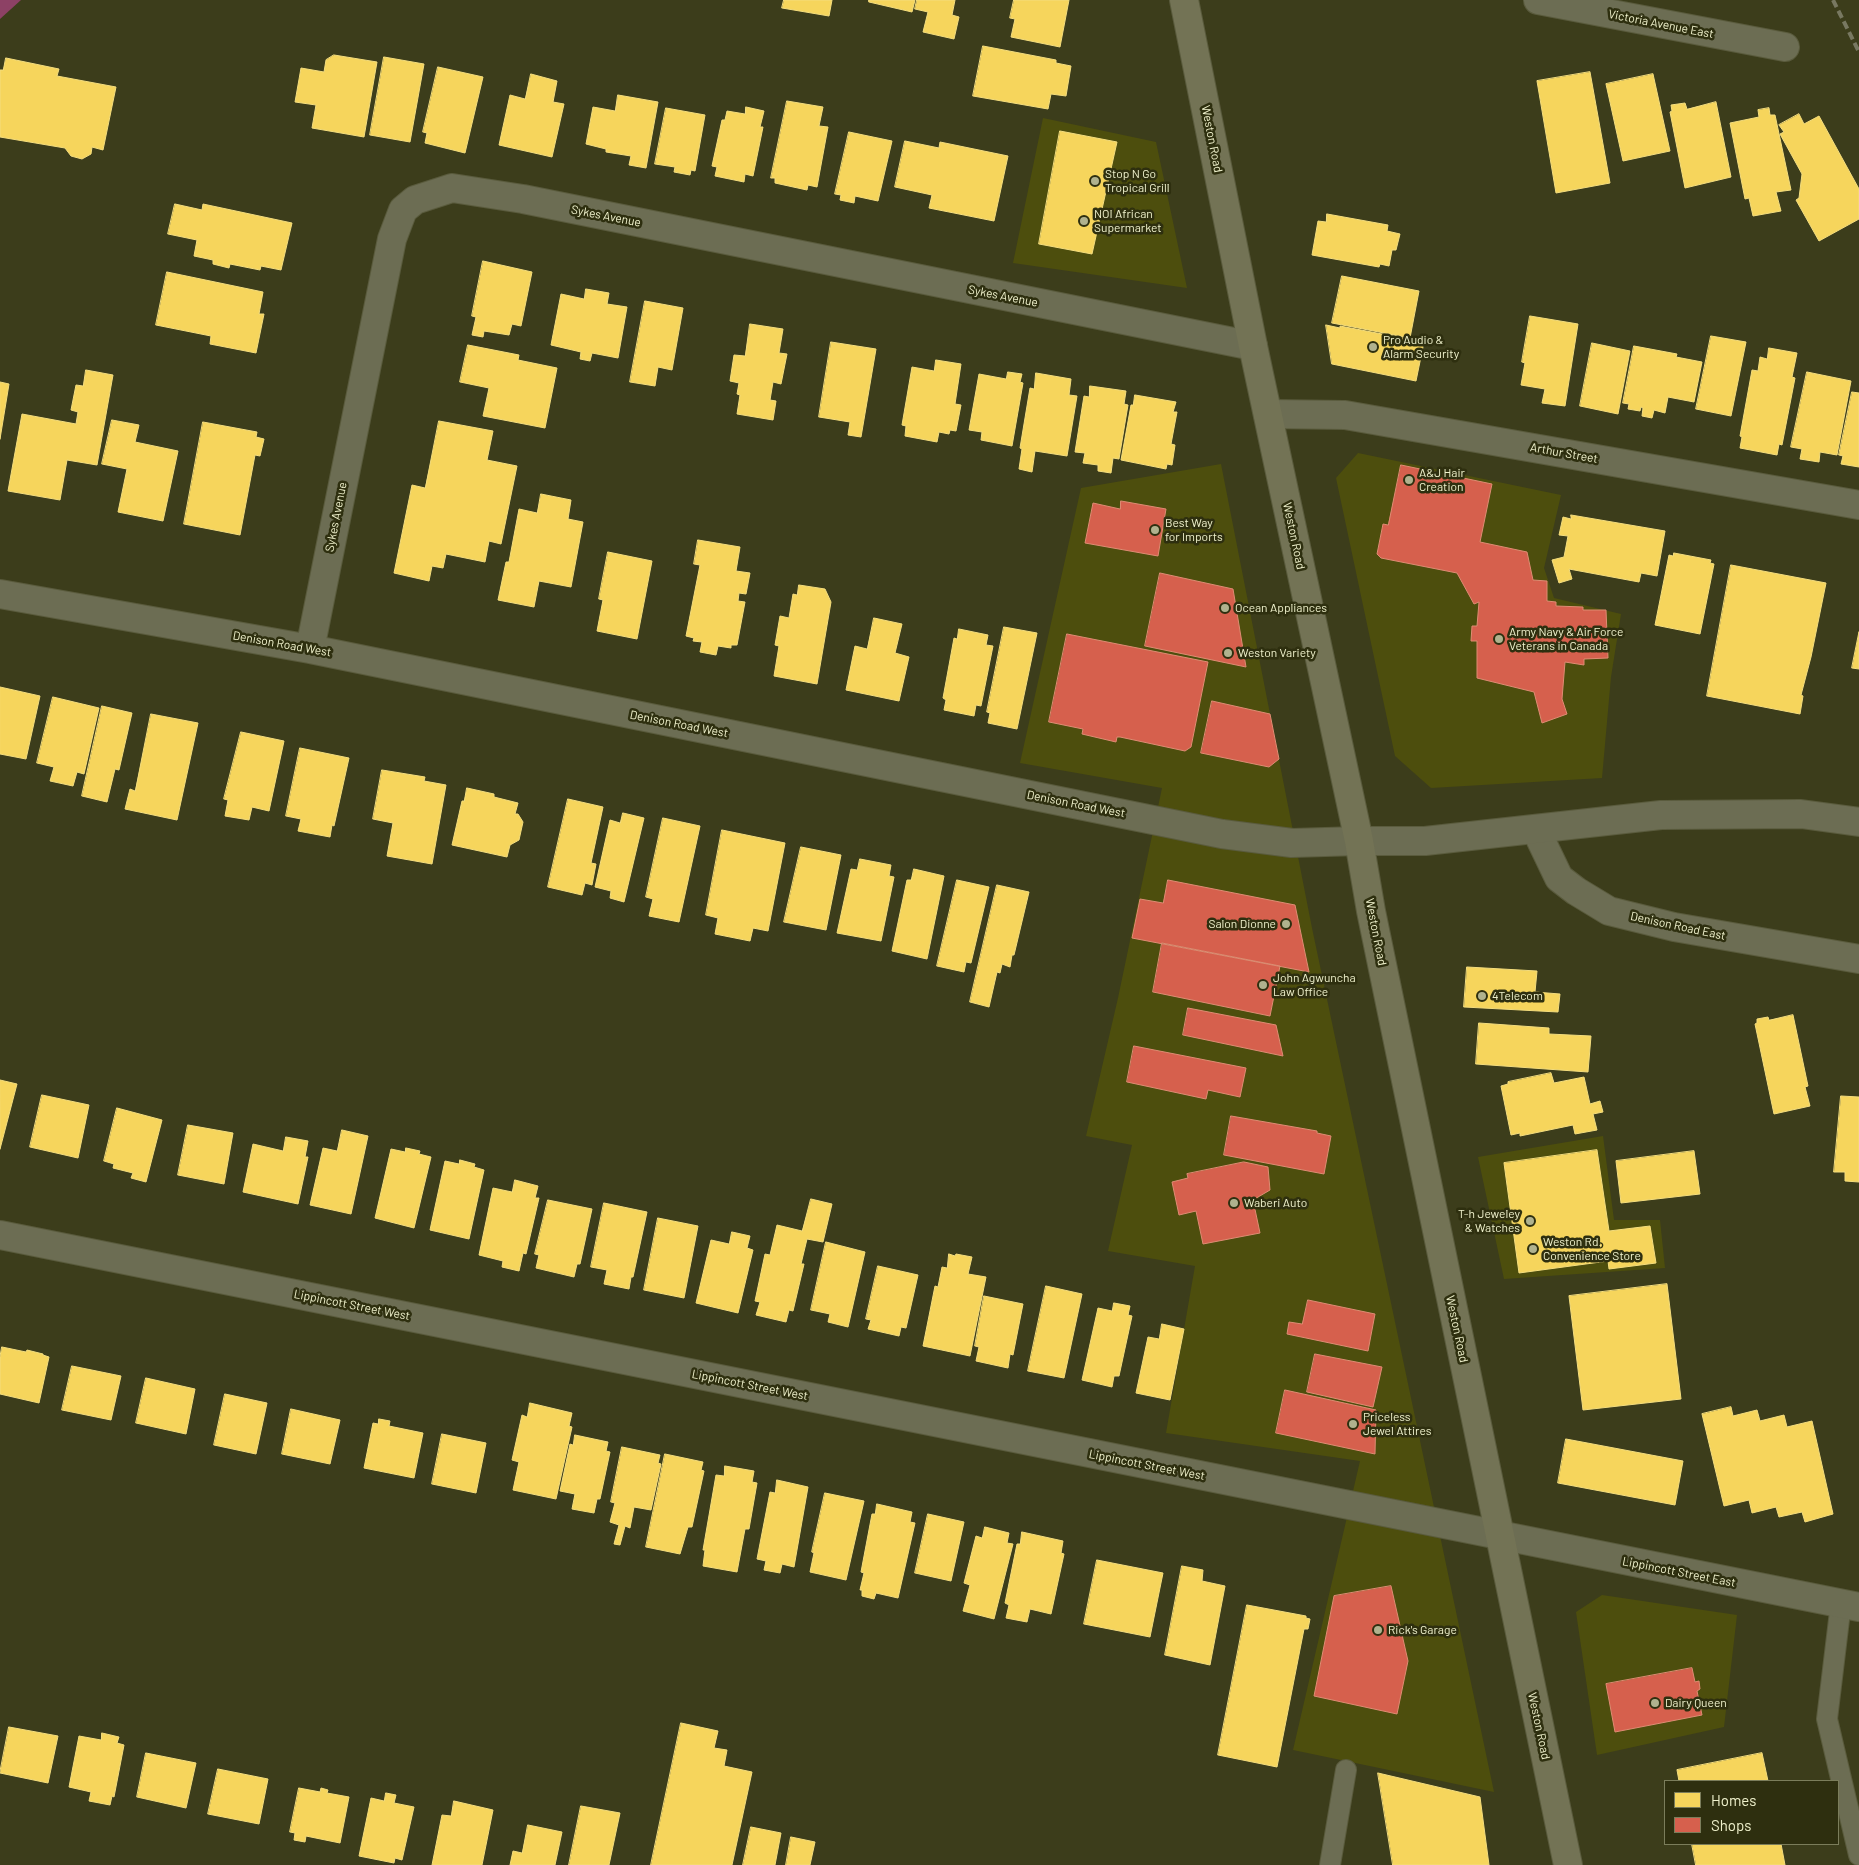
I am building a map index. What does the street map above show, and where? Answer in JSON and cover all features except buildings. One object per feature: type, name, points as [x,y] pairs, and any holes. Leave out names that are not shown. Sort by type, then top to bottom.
[{"type":"main road","name":"Weston Road","points":[[1184,0],[1253,346],[1359,841],[1499,1536],[1568,1865]]},
{"type":"street","name":"Victoria Avenue East","points":[[1538,0],[1784,47]]},
{"type":"street","name":"Sykes Avenue","points":[[310,649],[392,239],[403,210],[415,200],[452,188],[523,199],[1253,346]]},
{"type":"street","name":"Arthur Street","points":[[1268,414],[1344,415],[1859,505]]},
{"type":"street","name":"Denison Road West","points":[[0,594],[310,649],[1222,834],[1292,843],[1359,841]]},
{"type":"street","points":[[1359,841],[1425,841],[1661,815],[1801,814],[1859,822]]},
{"type":"street","name":"Denison Road East","points":[[1536,830],[1559,878],[1608,911],[1674,927],[1859,959]]},
{"type":"street","name":"Lippincott Street West","points":[[0,1234],[1499,1536]]},
{"type":"street","name":"Lippincott Street East","points":[[1499,1536],[1850,1605]]},
{"type":"lane","points":[[1850,1605],[1827,1719],[1859,1855]]},
{"type":"lane","points":[[1330,1865],[1346,1770]]},
{"type":"shaded area","points":[[0,0],[21,0],[0,19]]},
{"type":"shaded area","points":[[1043,118],[1156,142],[1187,288],[1013,263]]},
{"type":"shaded area","points":[[1358,453],[1561,495],[1544,568],[1554,598],[1621,614],[1611,677],[1602,778],[1431,788],[1395,756],[1336,478]]},
{"type":"shaded area","points":[[1221,464],[1312,928],[1494,1792],[1293,1750],[1360,1461],[1166,1433],[1195,1266],[1108,1251],[1132,1145],[1086,1136],[1118,998],[1162,788],[1020,763],[1081,488]]},
{"type":"shaded area","points":[[1603,1136],[1614,1220],[1660,1220],[1665,1268],[1504,1279],[1478,1157]]},
{"type":"shaded area","points":[[1602,1595],[1737,1615],[1724,1727],[1597,1755],[1576,1612]]},
{"type":"railway","points":[[1833,0],[1859,52]]},
{"type":"place","name":"Stop N Go Tropical Grill","points":[[1095,181]]},
{"type":"place","name":"NOI African Supermarket","points":[[1084,221]]},
{"type":"place","name":"Pro Audio & Alarm Security","points":[[1373,347]]},
{"type":"place","name":"A&J Hair Creation","points":[[1409,480]]},
{"type":"place","name":"Best Way for Imports","points":[[1155,530]]},
{"type":"place","name":"Ocean Appliances","points":[[1225,608]]},
{"type":"place","name":"Army Navy & Air Force Veterans in Canada","points":[[1499,639]]},
{"type":"place","name":"Weston Variety","points":[[1228,653]]},
{"type":"place","name":"Salon Dionne","points":[[1286,924]]},
{"type":"place","name":"John Agwuncha Law Office","points":[[1263,985]]},
{"type":"place","name":"4Telecom","points":[[1482,996]]},
{"type":"place","name":"Waberi Auto","points":[[1234,1203]]},
{"type":"place","name":"T-h Jeweley & Watches","points":[[1530,1221]]},
{"type":"place","name":"Weston Rd. Convenience Store","points":[[1533,1249]]},
{"type":"place","name":"Priceless Jewel Attires","points":[[1353,1424]]},
{"type":"place","name":"Rick's Garage","points":[[1378,1630]]},
{"type":"place","name":"Dairy Queen","points":[[1655,1703]]}]
